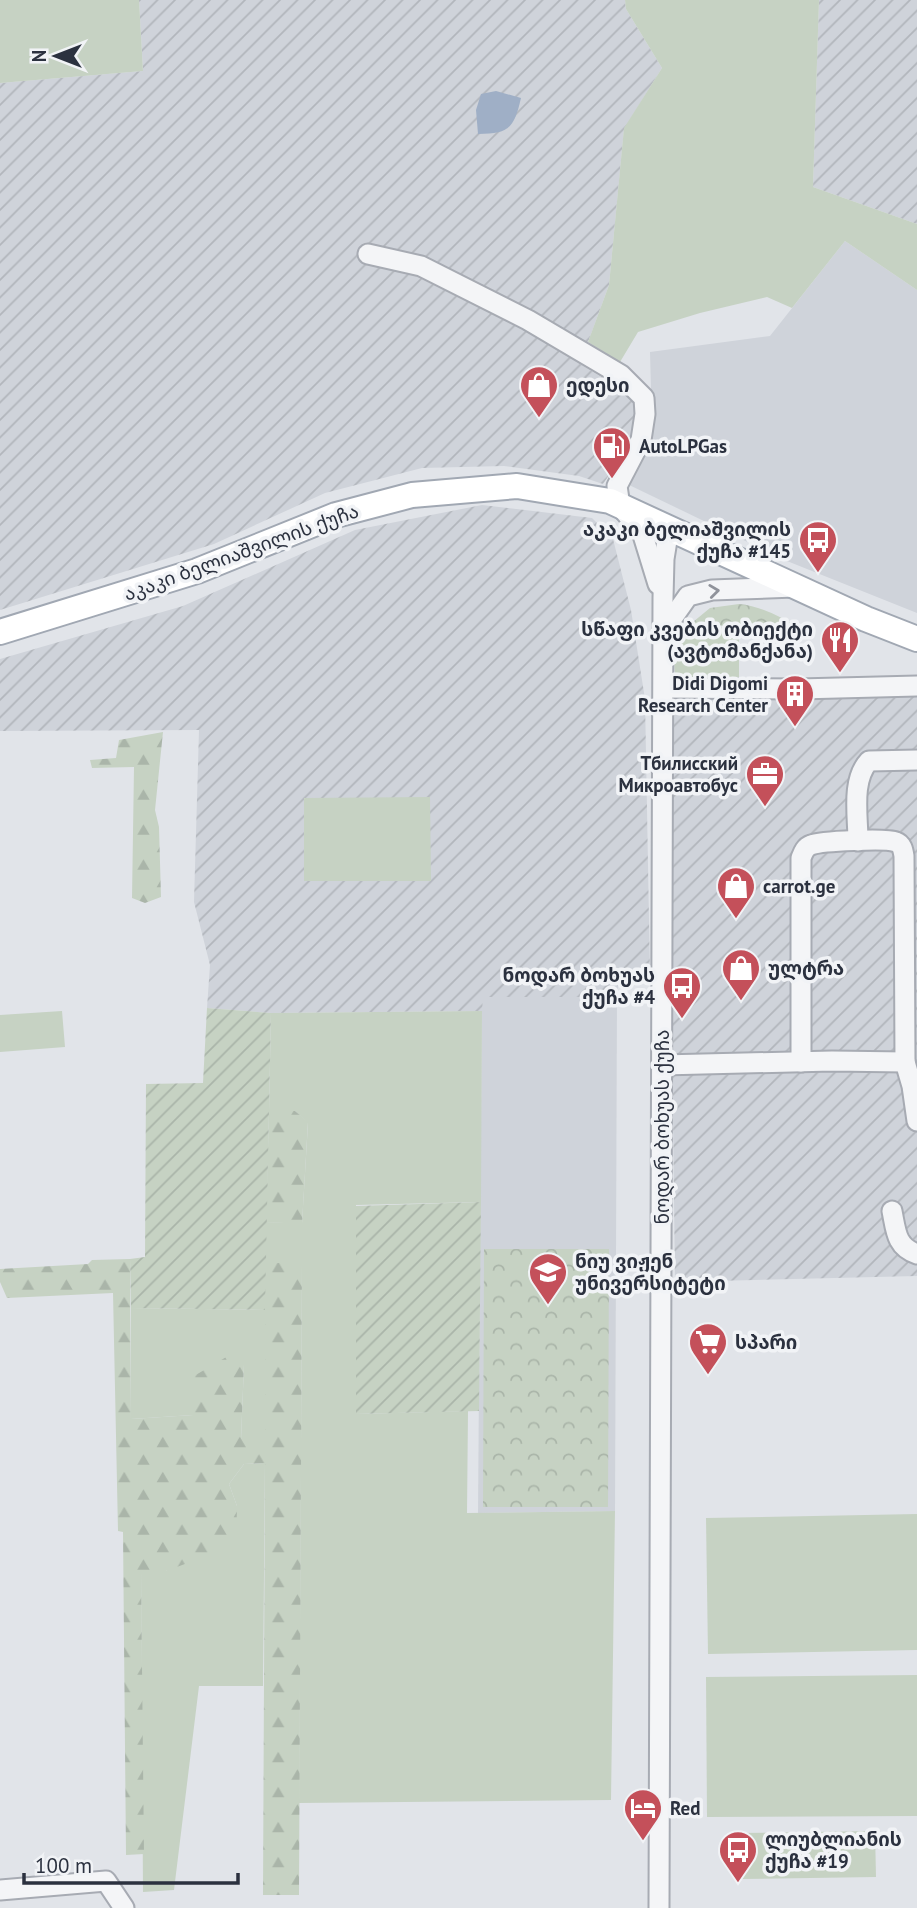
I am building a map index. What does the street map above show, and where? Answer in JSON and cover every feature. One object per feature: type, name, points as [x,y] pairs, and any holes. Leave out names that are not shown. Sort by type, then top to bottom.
[{"type":"main road","name":"აკაკი ბელიაშვილის ქუჩა","points":[[0,632],[197,572],[336,515],[412,495],[517,486],[610,501],[866,619],[917,639]]},
{"type":"street","points":[[368,254],[421,266],[528,320],[621,376],[644,398],[645,414],[641,440],[617,486],[620,506],[642,532],[663,598]]},
{"type":"street","points":[[663,598],[664,559],[669,528]]},
{"type":"street","points":[[664,630],[688,596],[712,590],[797,587]]},
{"type":"street","name":"ნოდარ ბოხუას ქუჩა","points":[[659,1908],[663,598]]},
{"type":"street","points":[[664,688],[917,686]]},
{"type":"street","points":[[858,841],[858,781],[864,767],[869,761],[917,760]]},
{"type":"street","points":[[801,1062],[801,858],[804,850],[811,845],[858,841],[895,842],[903,850],[905,1062],[917,1121]]},
{"type":"street","points":[[662,1065],[905,1062]]},
{"type":"street","points":[[892,1211],[897,1240],[907,1251],[917,1254]]},
{"type":"street","points":[[0,1890],[106,1881],[124,1908]]},
{"type":"shaded area","points":[[139,0],[625,0],[626,9],[662,68],[624,129],[609,285],[580,364],[637,399],[633,440],[603,484],[579,476],[504,466],[422,468],[325,493],[214,544],[0,610],[0,83],[143,71]]},
{"type":"shaded area","points":[[819,0],[917,0],[917,224],[813,187]]},
{"type":"shaded area","points":[[845,241],[917,290],[917,613],[787,561],[625,483],[652,426],[650,352],[770,336]]},
{"type":"shaded area","points":[[482,505],[592,518],[613,539],[631,610],[645,699],[650,975],[619,975],[617,997],[483,997],[482,1011],[271,1013],[207,1008],[210,965],[194,902],[199,730],[0,731],[0,659],[183,606],[355,530]]},
{"type":"shaded area","points":[[917,694],[917,1276],[675,1282],[668,698]]},
{"type":"shaded area","name":"ნიუ ვიჟენ უნივერსიტეტი","points":[[482,997],[617,997],[615,1511],[478,1513]]},
{"type":"green space","points":[[0,0],[139,0],[143,71],[0,83]]},
{"type":"green space","points":[[625,0],[819,0],[813,187],[917,224],[917,290],[845,241],[792,308],[767,297],[700,313],[638,332],[620,362],[588,342],[609,285],[624,128],[662,68],[626,9]]},
{"type":"green space","points":[[739,604],[763,610],[799,627],[787,634],[761,636],[706,622],[693,622],[710,608]]},
{"type":"green space","points":[[697,621],[739,632],[739,682],[676,683],[674,655],[677,637],[688,624]]},
{"type":"green space","points":[[163,732],[155,810],[159,827],[161,897],[145,903],[132,898],[134,767],[92,768],[90,760],[116,758],[119,740]]},
{"type":"green space","points":[[430,797],[431,881],[304,881],[304,798]]},
{"type":"green space","points":[[207,1008],[271,1013],[265,1310],[131,1308],[130,1259],[145,1257],[146,1084],[203,1083]]},
{"type":"green space","points":[[62,1011],[65,1047],[0,1052],[0,1015]]},
{"type":"green space","points":[[482,1011],[481,1202],[356,1205],[356,1414],[468,1411],[467,1513],[615,1511],[611,1800],[299,1803],[302,1263],[265,1263],[266,1222],[302,1223],[308,1123],[295,1111],[269,1111],[271,1013]]},
{"type":"green space","points":[[269,1111],[295,1111],[308,1122],[302,1224],[266,1222]]},
{"type":"green space","points":[[481,1202],[479,1411],[356,1414],[356,1206]]},
{"type":"green space","points":[[484,1249],[609,1249],[608,1507],[483,1507]]},
{"type":"green space","points":[[130,1259],[131,1419],[193,1415],[194,1376],[228,1356],[244,1364],[241,1439],[265,1441],[265,1263],[302,1263],[299,1895],[263,1895],[265,1463],[244,1464],[229,1484],[237,1506],[236,1545],[166,1571],[141,1572],[144,1854],[126,1855],[123,1532],[118,1531],[113,1293],[7,1298],[0,1282],[0,1269]]},
{"type":"green space","points":[[131,1308],[265,1310],[265,1442],[241,1440],[244,1364],[193,1415],[131,1419]]},
{"type":"green space","points":[[265,1463],[263,1686],[199,1686],[174,1890],[143,1892],[141,1571],[166,1571],[237,1506],[229,1484],[244,1464]]},
{"type":"green space","points":[[917,1514],[917,1650],[708,1654],[706,1518]]},
{"type":"green space","points":[[917,1675],[917,1816],[707,1817],[706,1677]]},
{"type":"green space","points":[[875,1831],[876,1877],[740,1879],[739,1833]]},
{"type":"water","points":[[496,91],[521,98],[516,116],[503,131],[478,134],[476,110],[481,94]]},
{"type":"place","name":"ედესი","points":[[539,419]]},
{"type":"place","name":"AutoLPGas","points":[[612,480]]},
{"type":"place","name":"აკაკი ბელიაშვილის ქუჩა #145","points":[[818,574]]},
{"type":"place","name":"სწაფი კვების ობიექტი (ავტომანქანა)","points":[[840,674]]},
{"type":"place","name":"Didi Digomi Research Center","points":[[795,728]]},
{"type":"place","name":"Тбилисский Микроавтобус","points":[[765,808]]},
{"type":"place","name":"carrot.ge","points":[[736,920]]},
{"type":"place","name":"ულტრა","points":[[741,1002]]},
{"type":"place","name":"ნოდარ ბოხუას ქუჩა #4","points":[[682,1020]]},
{"type":"place","name":"ნიუ ვიჟენ უნივერსიტეტი","points":[[548,1306]]},
{"type":"place","name":"სპარი","points":[[708,1376]]},
{"type":"place","name":"Red","points":[[643,1842]]},
{"type":"place","name":"ლიუბლიანის ქუჩა #19","points":[[738,1884]]}]
